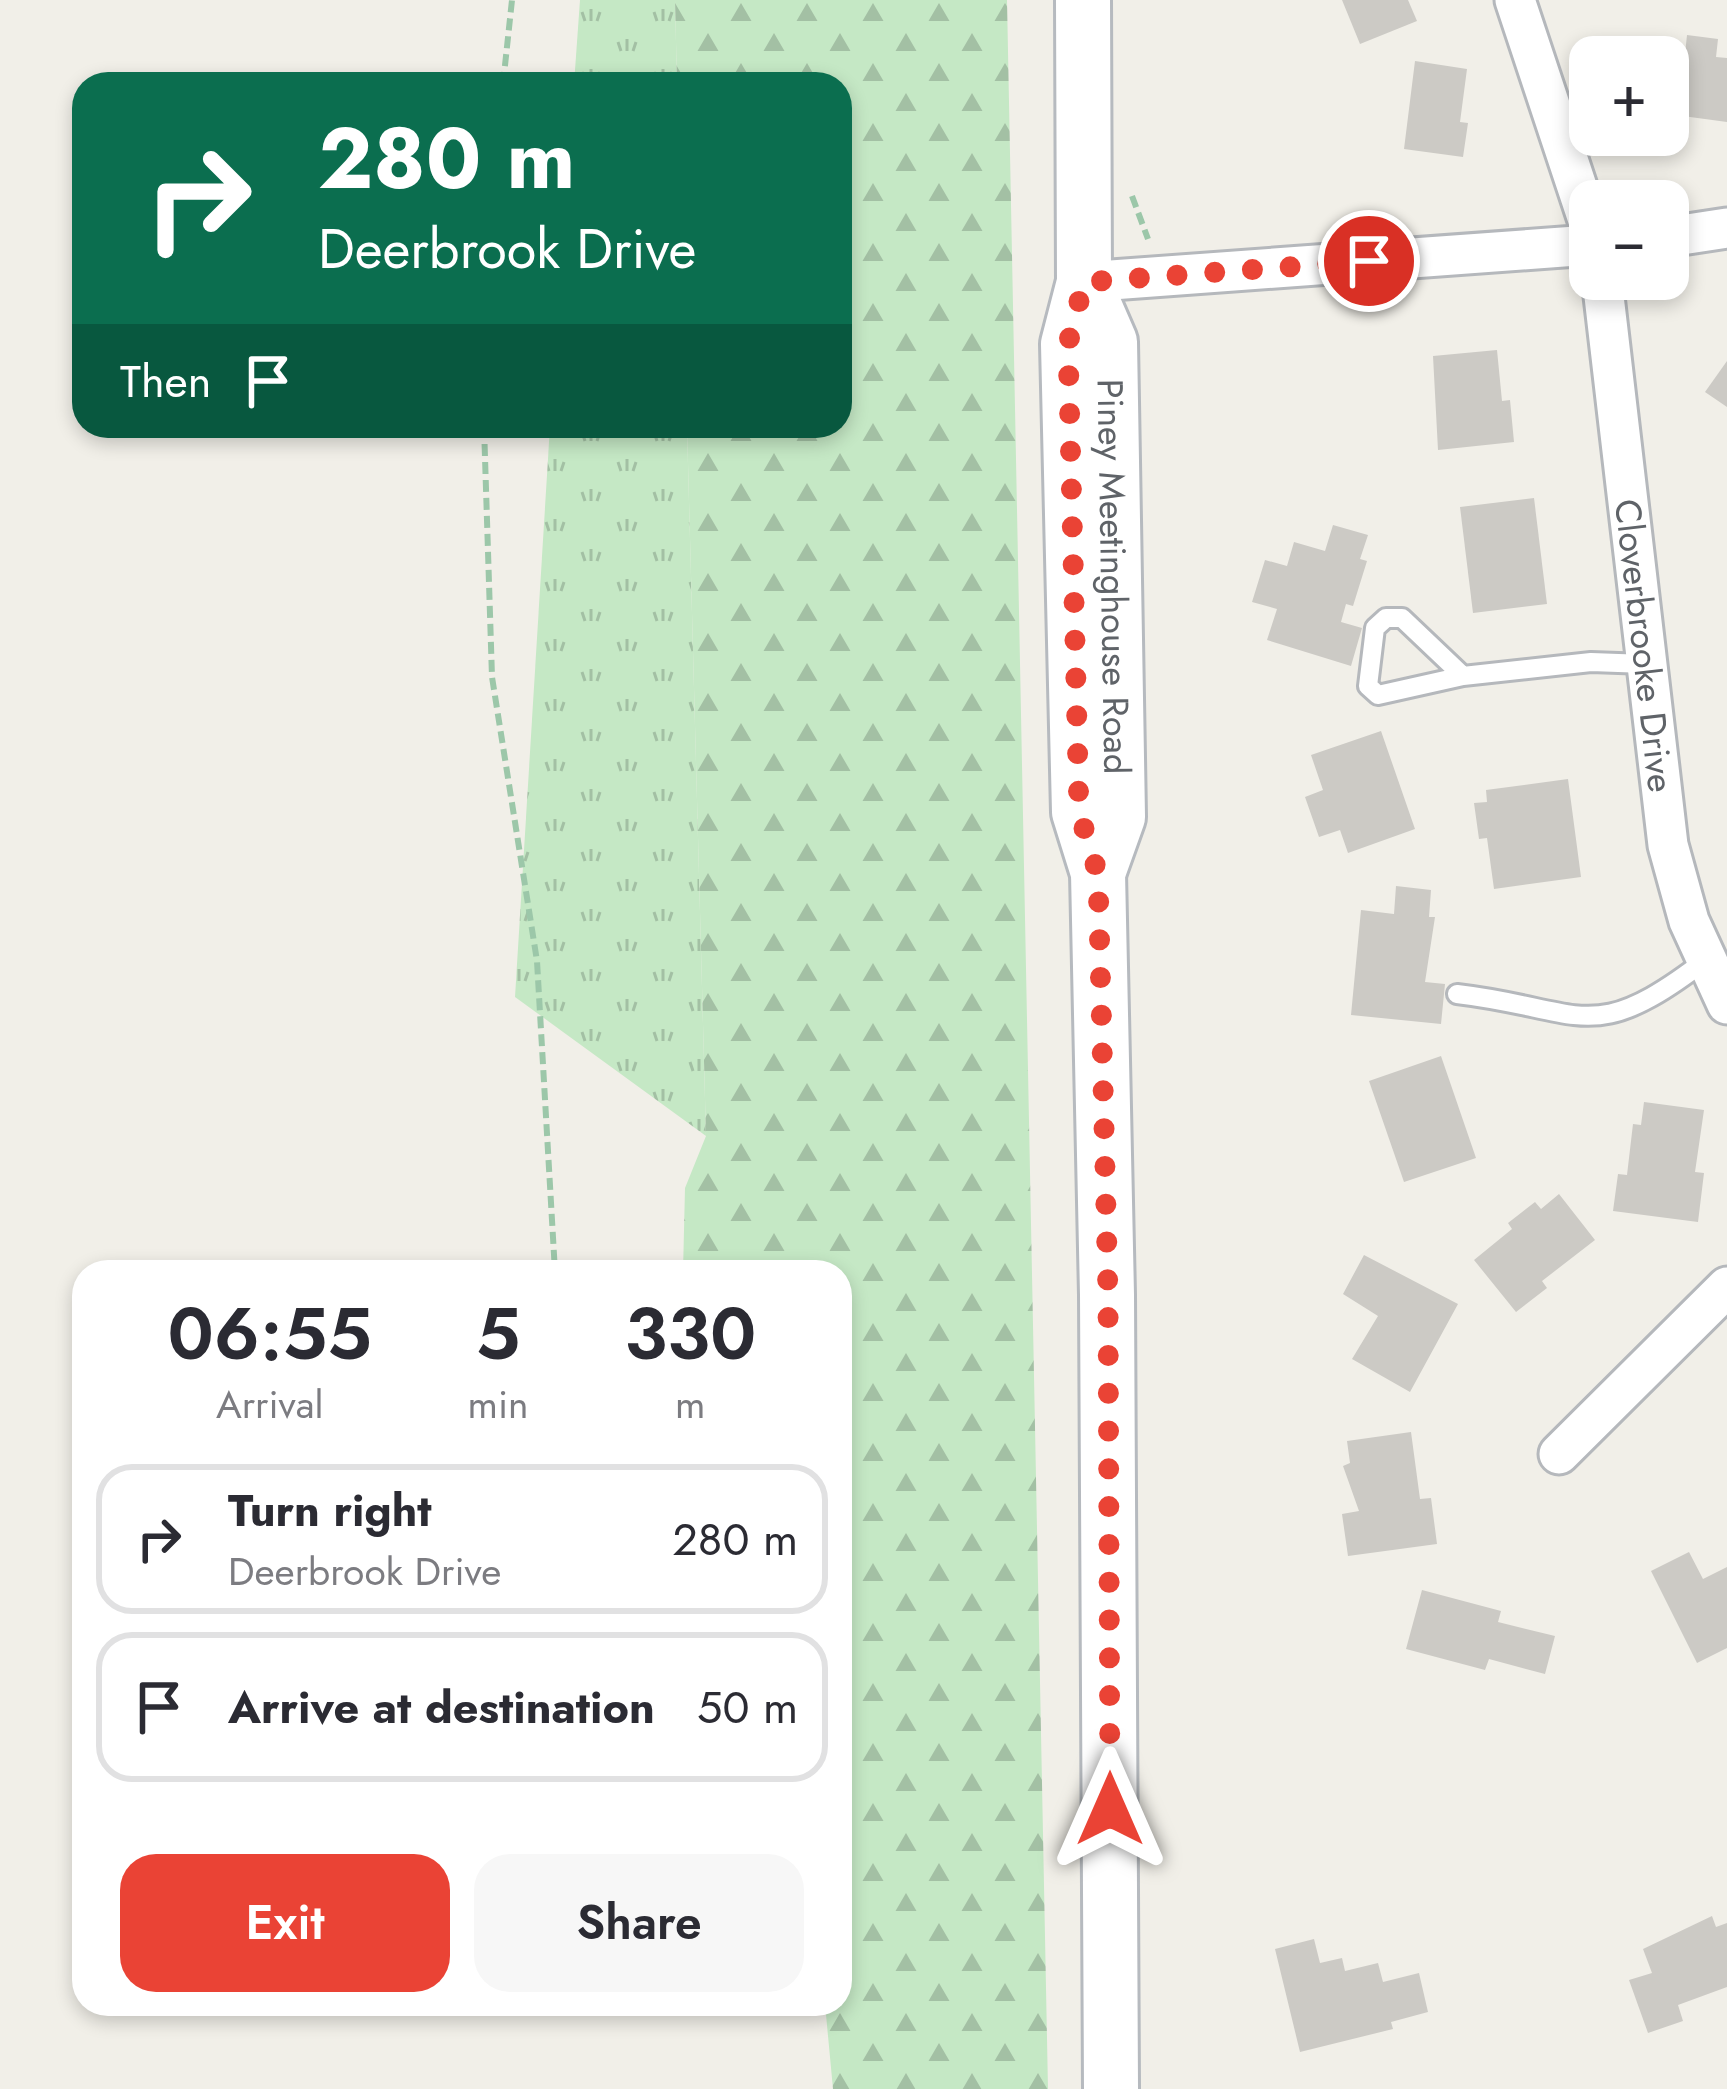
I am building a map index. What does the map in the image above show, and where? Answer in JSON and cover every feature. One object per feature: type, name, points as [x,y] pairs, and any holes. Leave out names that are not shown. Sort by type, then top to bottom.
[{"type":"main road","name":"Piney Meetinghouse Road","points":[[1083,0],[1084,282],[1110,342],[1118,817],[1098,874],[1108,1295],[1111,2089]]},
{"type":"street","points":[[1515,0],[1575,180]]},
{"type":"street","points":[[1689,234],[1727,228]]},
{"type":"street","points":[[1084,282],[1569,247]]},
{"type":"street","name":"Cloverbrooke Drive","points":[[1604,300],[1668,845],[1689,921],[1727,1004]]},
{"type":"street","points":[[1559,1454],[1727,1287]]},
{"type":"lane","points":[[1463,676],[1402,618],[1386,617],[1375,628],[1368,686],[1378,695],[1463,676],[1591,662],[1646,664]]},
{"type":"lane","points":[[1457,994],[1515,1001],[1551,1015],[1610,1017],[1661,994],[1707,959]]},
{"type":"path","points":[[503,72],[512,0]]},
{"type":"path","points":[[1132,176],[1136,217],[1148,234],[1149,277]]},
{"type":"path","points":[[484,438],[492,677],[537,961],[555,1260]]},
{"type":"green space","points":[[580,0],[675,0],[677,72],[575,72]]},
{"type":"green space","points":[[675,0],[1007,0],[1048,2089],[833,2089],[826,2016],[852,2016],[852,1260],[683,1260],[685,1188],[706,1136],[687,438],[852,438],[852,72],[677,72]]},
{"type":"green space","points":[[549,438],[687,438],[706,1136],[515,997]]},
{"type":"building","points":[[1342,0],[1408,0],[1417,21],[1360,44]]},
{"type":"building","points":[[1687,36],[1718,39],[1716,57],[1727,58],[1727,122],[1689,117]]},
{"type":"building","points":[[1415,61],[1467,69],[1460,122],[1468,123],[1463,157],[1404,149]]},
{"type":"building","points":[[1497,350],[1502,401],[1510,400],[1514,442],[1438,450],[1433,356]]},
{"type":"building","points":[[1727,361],[1727,407],[1705,392]]},
{"type":"building","points":[[1534,498],[1547,604],[1473,613],[1460,507]]},
{"type":"building","points":[[1333,525],[1368,535],[1360,559],[1367,561],[1353,606],[1346,604],[1341,622],[1362,628],[1351,666],[1267,640],[1277,609],[1252,602],[1265,560],[1287,566],[1294,542],[1325,551]]},
{"type":"building","points":[[1381,731],[1415,829],[1348,853],[1340,830],[1319,837],[1305,797],[1323,790],[1311,755]]},
{"type":"building","points":[[1568,779],[1581,877],[1494,889],[1487,838],[1479,839],[1474,803],[1487,802],[1486,790]]},
{"type":"building","points":[[1396,886],[1431,890],[1429,917],[1435,917],[1425,982],[1445,984],[1441,1024],[1351,1015],[1361,910],[1394,914]]},
{"type":"building","points":[[1441,1056],[1476,1158],[1404,1182],[1369,1081]]},
{"type":"building","points":[[1644,1102],[1704,1110],[1695,1172],[1704,1173],[1698,1222],[1613,1211],[1618,1174],[1627,1175],[1633,1124],[1641,1125]]},
{"type":"building","points":[[1559,1194],[1595,1240],[1542,1281],[1547,1288],[1516,1312],[1474,1260],[1512,1229],[1508,1223],[1535,1202],[1541,1209]]},
{"type":"building","points":[[1364,1255],[1458,1304],[1410,1392],[1352,1359],[1378,1316],[1343,1294]]},
{"type":"building","points":[[1411,1432],[1420,1499],[1431,1498],[1437,1544],[1348,1556],[1342,1514],[1359,1511],[1343,1466],[1350,1463],[1347,1441]]},
{"type":"building","points":[[1689,1552],[1703,1579],[1727,1567],[1727,1648],[1697,1663],[1651,1571]]},
{"type":"building","points":[[1422,1590],[1501,1611],[1498,1622],[1555,1636],[1545,1674],[1489,1659],[1485,1670],[1406,1649]]},
{"type":"building","points":[[1712,1916],[1716,1927],[1727,1923],[1727,1987],[1678,2005],[1683,2021],[1648,2033],[1629,1980],[1652,1973],[1643,1949]]},
{"type":"building","points":[[1314,1939],[1320,1963],[1342,1958],[1345,1971],[1378,1963],[1383,1982],[1419,1973],[1428,2012],[1391,2022],[1393,2029],[1300,2052],[1275,1949]]},
{"type":"route","points":[[1110,1809],[1108,1295],[1098,874],[1079,812],[1068,344],[1084,282],[1369,261]]}]
